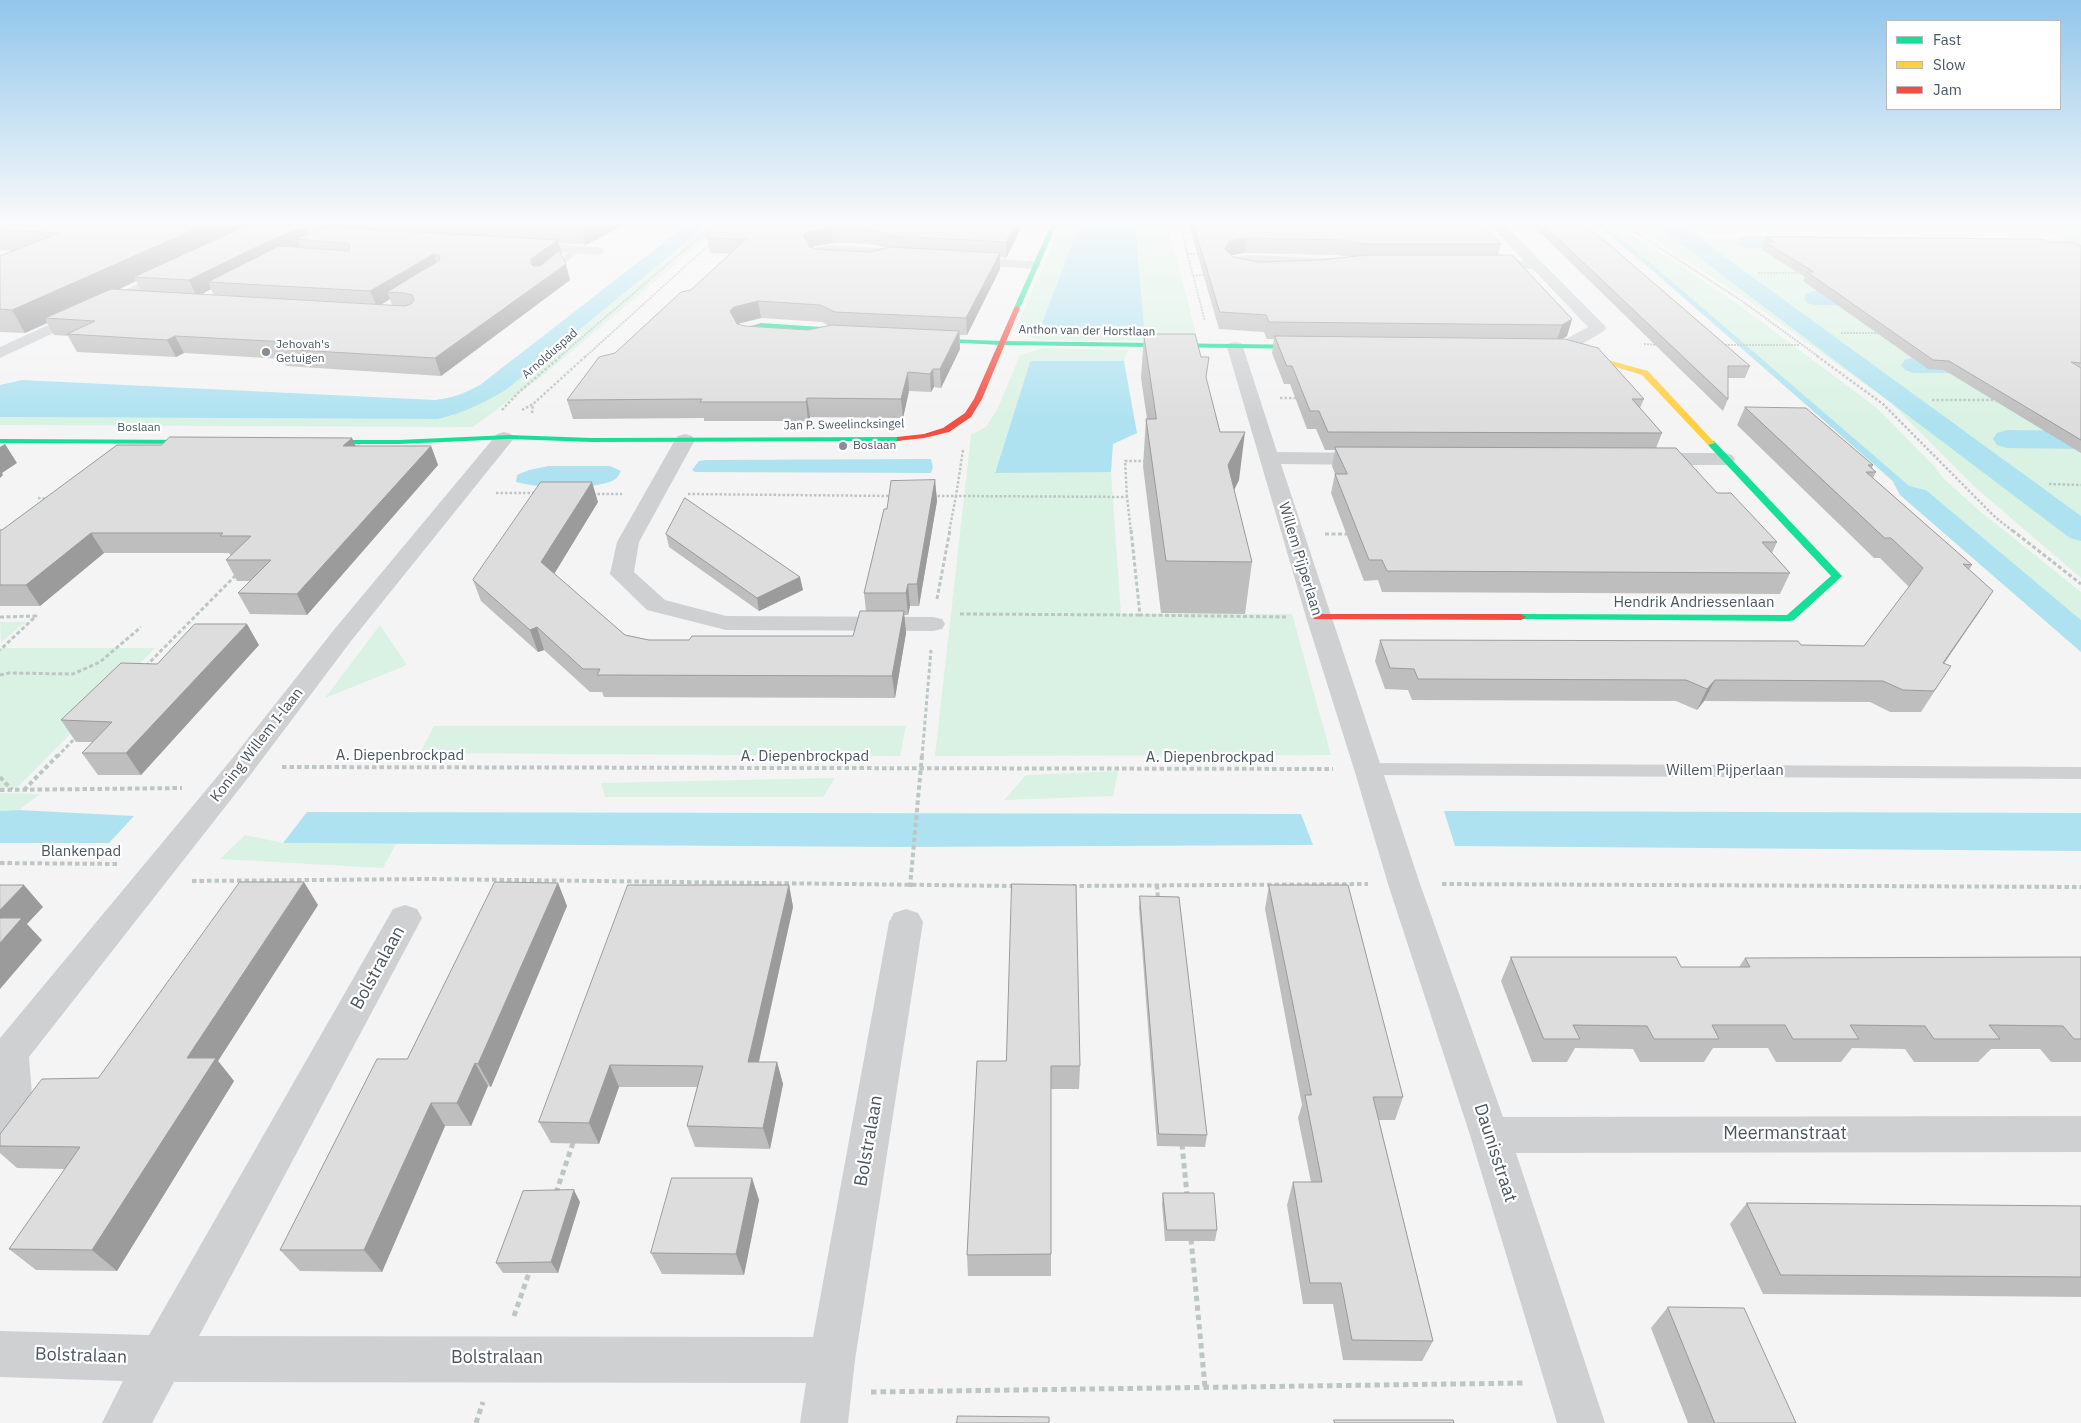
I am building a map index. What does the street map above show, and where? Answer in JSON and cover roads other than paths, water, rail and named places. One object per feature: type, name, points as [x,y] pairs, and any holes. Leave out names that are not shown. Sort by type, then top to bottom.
[{"type":"street","points":[[0,353],[138,288]]},
{"type":"street","name":"Jan P. Sweelincksingel","points":[[492,441],[565,444],[592,440],[896,440],[942,432],[965,418],[972,408],[1024,288]]},
{"type":"street","points":[[1556,349],[1598,328],[1560,288]]},
{"type":"street","points":[[116,299],[146,300]]},
{"type":"street","points":[[774,339],[748,337],[743,329],[761,324],[822,329],[833,336]]},
{"type":"street","points":[[818,340],[833,336],[863,337]]},
{"type":"street","name":"Anthon van der Horstlaan","points":[[913,339],[1002,343],[1325,347]]},
{"type":"street","name":"Willem Pijperlaan","points":[[1223,347],[1251,398],[1318,617],[1369,769],[1404,884]]},
{"type":"street","name":"Hendrik Andriessenlaan","points":[[1318,617],[1790,618],[1837,576],[1645,372],[1556,349]]},
{"type":"street","points":[[685,440],[628,542],[622,574],[656,605],[726,623],[933,624]]},
{"type":"street","name":"Boslaan","points":[[0,441],[215,442]]},
{"type":"street","points":[[428,441],[452,446],[492,441]]},
{"type":"street","points":[[304,442],[492,441]]},
{"type":"street","name":"Koning Willem I-laan","points":[[5,1054],[233,777],[342,636],[458,493],[492,441]]},
{"type":"street","points":[[1270,458],[1389,459]]},
{"type":"street","points":[[1626,459],[1725,459]]},
{"type":"street","name":"Daunisstraat","points":[[1404,884],[1490,1135],[1581,1423]]},
{"type":"street","name":"Bolstralaan","points":[[126,1423],[405,918]]},
{"type":"street","name":"Bolstralaan","points":[[0,1354],[162,1358],[500,1358],[828,1392],[906,922]]},
{"type":"street","points":[[0,1126],[13,1109],[5,1054]]},
{"type":"street","name":"Meermanstraat","points":[[1490,1135],[2081,1134]]},
{"type":"lane","name":"Willem Pijperlaan","points":[[1369,769],[2081,773]]},
{"type":"water","points":[[604,288],[630,288],[506,390],[473,407],[438,419],[0,417],[0,385],[22,380],[435,400],[464,393],[480,385]]},
{"type":"water","points":[[1055,288],[1141,288],[1144,326],[1050,328],[1042,323]]},
{"type":"water","points":[[1124,361],[1137,433],[1113,444],[1111,472],[995,473],[1030,362]]},
{"type":"water","points":[[931,459],[933,467],[931,473],[695,472],[692,470],[699,461],[706,460]]},
{"type":"water","points":[[549,466],[610,466],[621,471],[614,480],[580,487],[551,487],[516,482],[517,475],[529,470]]},
{"type":"water","points":[[1893,482],[1926,490],[2081,620],[2081,652],[1900,495]]},
{"type":"water","points":[[19,810],[134,816],[109,843],[0,843],[0,811]]},
{"type":"water","points":[[1444,811],[2081,813],[2081,851],[1455,846]]},
{"type":"water","points":[[307,812],[1301,814],[1313,845],[897,847],[283,843]]},
{"type":"waterway","points":[[1677,288],[1912,493]]},
{"type":"waterway","points":[[1754,288],[2081,531]]},
{"type":"waterway","points":[[1815,298],[1883,299]]},
{"type":"waterway","points":[[1914,365],[2081,365]]},
{"type":"waterway","points":[[2007,439],[2081,440]]},
{"type":"place","name":"Jehovah's Getuigen","points":[[266,352]]},
{"type":"place","name":"Boslaan","points":[[843,446]]}]
